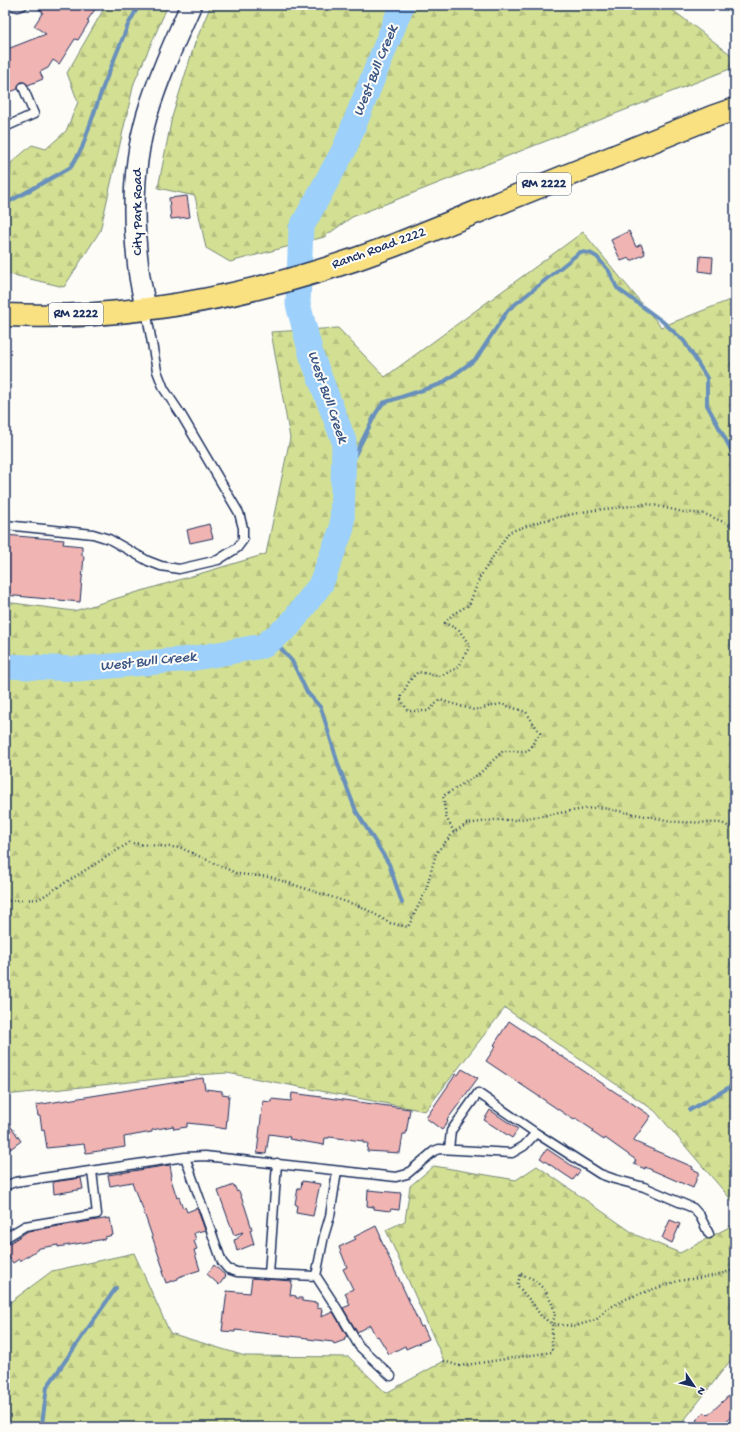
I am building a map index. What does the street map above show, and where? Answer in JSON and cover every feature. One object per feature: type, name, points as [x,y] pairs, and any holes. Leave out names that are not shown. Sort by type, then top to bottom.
[{"type":"main road","name":"Ranch Road 2222","points":[[5,315],[55,315],[146,309],[224,296],[275,284],[353,260],[735,109]]},
{"type":"street","name":"City Park Road","points":[[146,309],[138,264],[135,219],[137,169],[140,147],[147,116],[156,89],[191,5]]},
{"type":"lane","points":[[10,5],[18,7],[23,5]]},
{"type":"lane","points":[[5,126],[34,114],[23,87]]},
{"type":"lane","points":[[5,525],[93,534],[109,539],[148,561],[161,566],[179,569],[218,560],[236,548],[243,540],[244,528],[239,513],[162,383],[157,371],[146,309]]},
{"type":"lane","points":[[449,1149],[451,1132],[478,1093],[536,1133],[600,1174],[614,1180],[644,1187],[693,1208],[700,1216],[709,1234]]},
{"type":"lane","points":[[5,1186],[15,1182],[185,1157],[205,1156],[396,1177],[402,1176],[413,1170],[434,1151],[439,1149],[512,1153],[524,1146],[536,1133]]},
{"type":"lane","points":[[185,1157],[224,1266],[237,1272],[316,1276]]},
{"type":"lane","points":[[269,1274],[277,1163]]},
{"type":"lane","points":[[5,1238],[24,1226],[97,1214],[92,1171]]},
{"type":"lane","points":[[337,1171],[330,1216],[324,1236],[316,1276],[359,1346],[391,1376]]},
{"type":"path","points":[[454,832],[446,817],[443,796],[479,774],[503,750],[528,751],[540,733],[526,712],[501,704],[474,710],[440,700],[428,711],[408,711],[400,698],[410,680],[418,672],[441,676],[457,668],[470,646],[460,630],[445,623],[453,614],[469,605],[480,577],[509,532],[541,522],[587,511],[649,504],[683,512],[705,514],[735,527]]},
{"type":"path","points":[[5,900],[39,899],[128,843],[181,848],[238,874],[270,877],[362,907],[390,923],[408,927],[426,890],[436,853],[454,832],[467,824],[494,820],[514,820],[598,807],[677,822],[722,823],[735,830]]},
{"type":"path","points":[[444,1361],[459,1366],[552,1352],[552,1324],[556,1316],[553,1306],[545,1290],[533,1279],[521,1274],[517,1285],[541,1316],[552,1324],[575,1326],[596,1320],[607,1309],[626,1299],[645,1292],[678,1281],[712,1276],[735,1270]]},
{"type":"green space","points":[[106,5],[168,5],[134,83],[100,231],[64,287],[9,274],[5,275],[5,179],[10,177],[11,163],[32,145],[46,149],[66,131],[78,102],[67,73]]},
{"type":"green space","points":[[211,5],[666,5],[734,57],[735,67],[352,217],[324,237],[230,262],[206,248],[195,196],[158,188],[172,117],[195,43]]},
{"type":"green space","points":[[583,232],[661,327],[735,298],[735,1204],[655,1111],[505,1008],[425,1111],[227,1073],[5,1095],[5,602],[74,611],[266,554],[290,438],[271,332],[338,328],[385,377]]},
{"type":"green space","points":[[434,1166],[516,1180],[537,1166],[636,1235],[680,1253],[735,1224],[735,1360],[730,1361],[679,1427],[5,1427],[5,1306],[52,1271],[134,1253],[170,1333],[245,1356],[349,1357],[386,1393],[444,1361],[386,1230],[405,1221],[410,1186]]},
{"type":"building","points":[[33,5],[98,5],[87,21],[89,22],[78,40],[75,39],[59,64],[53,60],[48,68],[40,72],[43,79],[28,85],[21,82],[18,89],[5,94],[5,50],[46,34],[34,26],[43,12]]},
{"type":"building","points":[[187,196],[190,217],[171,219],[169,198]]},
{"type":"building","points":[[629,231],[636,247],[641,244],[645,254],[631,261],[629,258],[621,261],[611,240]]},
{"type":"building","points":[[700,256],[713,257],[712,273],[699,271]]},
{"type":"building","points":[[209,524],[213,538],[190,543],[187,530]]},
{"type":"building","points":[[5,535],[64,540],[63,544],[82,546],[82,555],[84,556],[80,602],[5,595]]},
{"type":"building","points":[[509,1021],[651,1116],[633,1141],[693,1167],[692,1169],[699,1172],[693,1188],[645,1167],[645,1169],[634,1164],[636,1160],[605,1138],[604,1140],[592,1132],[593,1130],[575,1118],[574,1120],[486,1061]]},
{"type":"building","points":[[462,1069],[478,1078],[447,1120],[448,1121],[442,1130],[426,1118],[456,1074],[458,1075]]},
{"type":"building","points":[[203,1078],[205,1089],[222,1091],[222,1094],[229,1095],[226,1129],[214,1127],[215,1126],[187,1123],[187,1127],[174,1129],[173,1126],[152,1130],[152,1132],[124,1137],[125,1147],[86,1153],[84,1144],[47,1148],[44,1129],[42,1130],[40,1116],[38,1116],[36,1105]]},
{"type":"building","points":[[292,1093],[410,1109],[406,1134],[403,1134],[400,1153],[367,1151],[368,1143],[363,1143],[363,1141],[329,1137],[325,1138],[324,1145],[269,1134],[266,1154],[257,1153],[263,1101],[271,1102],[271,1099],[291,1101]]},
{"type":"building","points":[[490,1110],[518,1129],[512,1138],[484,1120]]},
{"type":"building","points":[[5,1118],[21,1141],[5,1153]]},
{"type":"building","points":[[547,1149],[580,1171],[573,1180],[540,1158]]},
{"type":"building","points":[[170,1165],[172,1176],[170,1176],[177,1198],[179,1197],[183,1208],[185,1207],[187,1212],[197,1208],[205,1230],[194,1233],[196,1240],[194,1241],[197,1249],[194,1250],[200,1270],[178,1277],[178,1279],[166,1283],[162,1272],[164,1271],[132,1182],[110,1186],[108,1175]]},
{"type":"building","points":[[81,1178],[83,1189],[54,1194],[53,1182]]},
{"type":"building","points":[[302,1181],[320,1184],[313,1216],[296,1213],[297,1205],[295,1204],[298,1188],[301,1188]]},
{"type":"building","points":[[234,1185],[237,1192],[239,1191],[245,1207],[252,1229],[250,1230],[254,1244],[237,1251],[234,1240],[237,1239],[243,1232],[234,1235],[218,1191]]},
{"type":"building","points":[[368,1190],[401,1193],[399,1210],[391,1209],[390,1211],[374,1209],[374,1207],[367,1206]]},
{"type":"building","points":[[110,1218],[113,1235],[105,1237],[105,1239],[58,1247],[58,1245],[40,1248],[20,1261],[19,1259],[13,1263],[5,1252],[5,1246],[28,1231]]},
{"type":"building","points":[[670,1220],[680,1224],[672,1243],[662,1238]]},
{"type":"building","points":[[376,1226],[381,1237],[380,1238],[421,1327],[423,1326],[429,1339],[406,1349],[405,1346],[389,1354],[378,1336],[376,1337],[370,1325],[357,1332],[343,1308],[350,1305],[345,1293],[353,1289],[343,1269],[347,1267],[339,1247],[356,1239],[354,1237]]},
{"type":"building","points":[[214,1265],[226,1276],[219,1285],[207,1274]]},
{"type":"building","points":[[252,1278],[292,1281],[290,1295],[296,1296],[296,1298],[302,1298],[302,1301],[317,1303],[317,1308],[322,1309],[321,1317],[333,1312],[347,1336],[344,1338],[345,1340],[334,1344],[333,1342],[308,1338],[235,1330],[235,1332],[222,1331],[227,1291],[250,1293]]},
{"type":"building","points":[[735,1390],[735,1413],[720,1427],[695,1427],[699,1423],[696,1420],[705,1412],[708,1415]]},
{"type":"waterway","points":[[5,204],[71,167],[82,148],[103,87],[128,25],[139,5]]},
{"type":"waterway","name":"West Bull Creek","points":[[5,666],[77,669],[190,659],[263,646],[289,626],[321,584],[342,528],[344,441],[312,357],[298,304],[301,228],[344,150],[402,5]]},
{"type":"waterway","points":[[343,479],[376,413],[383,403],[441,384],[476,359],[508,310],[580,252],[590,253],[597,257],[609,271],[617,288],[662,321],[684,341],[707,378],[707,405],[735,457]]},
{"type":"waterway","points":[[272,639],[292,661],[307,692],[321,708],[339,767],[356,811],[389,864],[402,903]]},
{"type":"waterway","points":[[690,1110],[735,1084]]},
{"type":"waterway","points":[[41,1427],[47,1387],[116,1288]]}]
